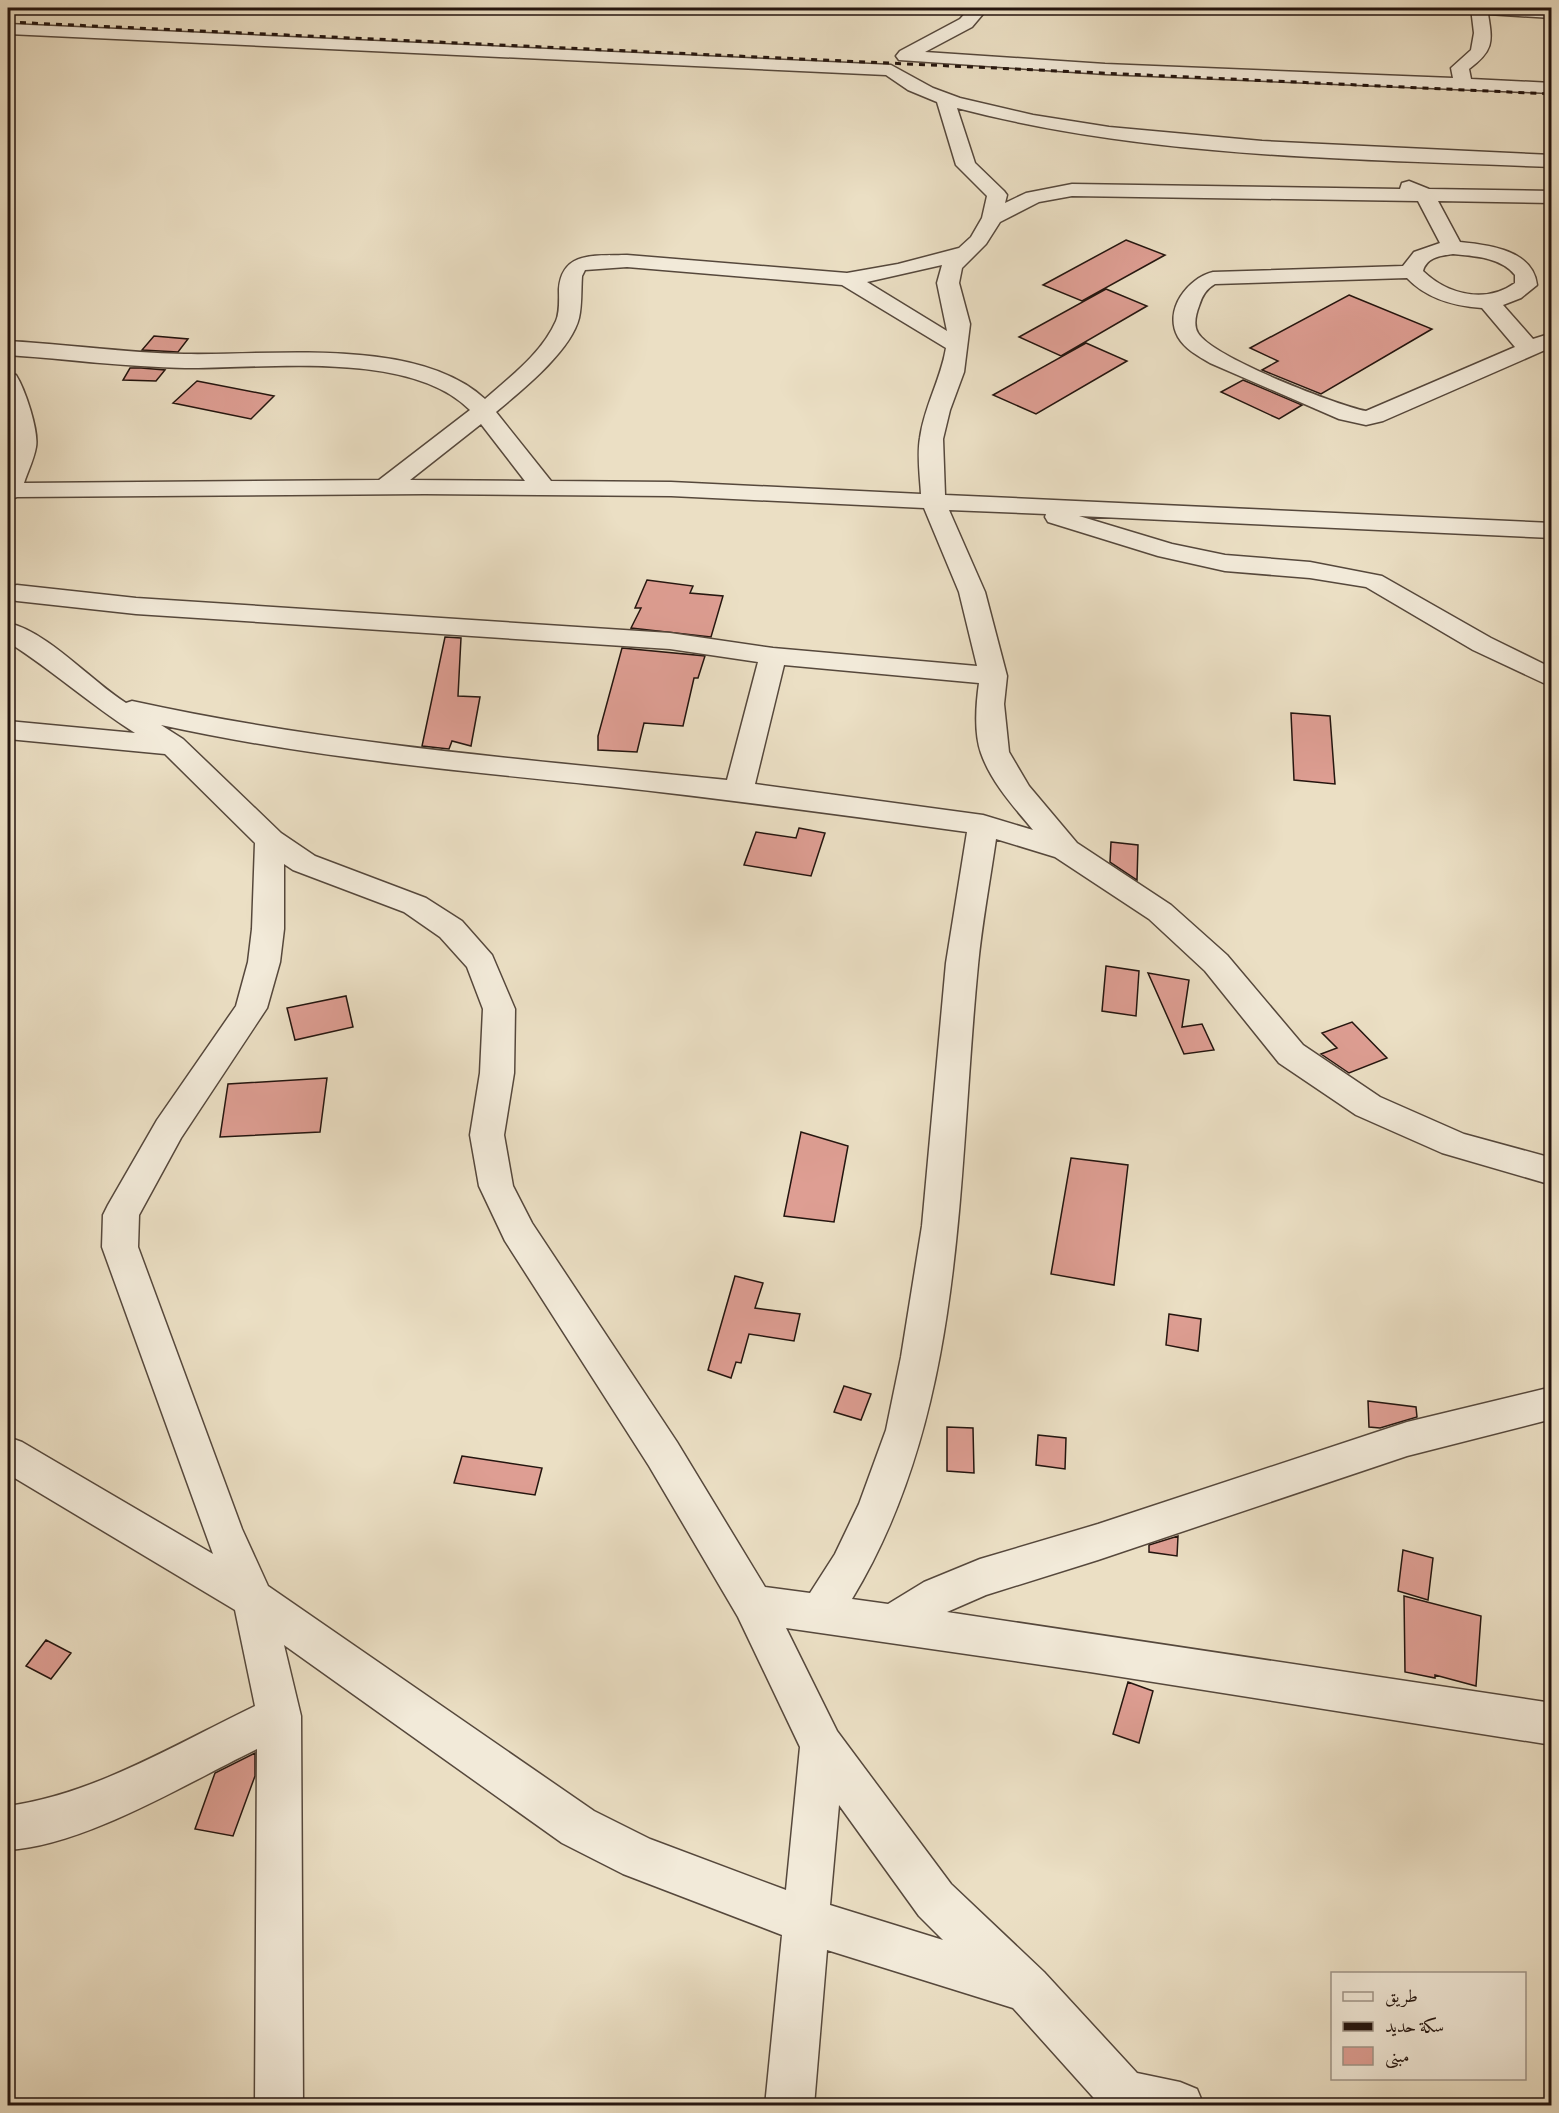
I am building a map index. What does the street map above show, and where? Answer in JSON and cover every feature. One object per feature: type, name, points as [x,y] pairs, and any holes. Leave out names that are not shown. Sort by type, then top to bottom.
[{"type":"street","points":[[891,70],[904,56],[966,23],[979,8]]},
{"type":"street","points":[[1462,84],[1458,72],[1460,68],[1480,52],[1483,33],[1479,8],[1551,12]]},
{"type":"street","points":[[8,29],[891,70],[907,85],[945,99],[1033,122],[1104,134],[1204,144],[1551,161]]},
{"type":"street","points":[[904,56],[1116,69],[1551,88]]},
{"type":"street","points":[[945,99],[966,165],[997,195],[992,218],[979,240],[952,267],[948,283],[959,324],[952,372],[938,410],[931,439],[933,501],[972,592],[993,676],[990,704],[995,752],[1017,791],[1066,850]]},
{"type":"street","points":[[1332,150],[1425,195],[1452,248]]},
{"type":"street","points":[[992,218],[1033,197],[1072,190],[1551,197]]},
{"type":"street","points":[[1412,272],[1415,261],[1425,253],[1452,248],[1491,253],[1532,268],[1526,285],[1518,292],[1506,299],[1487,300],[1465,300],[1444,294],[1426,286],[1412,272],[1213,278],[1203,281],[1195,289],[1184,313],[1185,327],[1190,338],[1205,351],[1226,363],[1347,414],[1366,418],[1530,350],[1551,339]]},
{"type":"street","points":[[385,487],[484,411],[528,374],[551,348],[568,319],[571,275],[578,266],[593,262],[627,261],[847,279],[898,270],[963,254]]},
{"type":"street","points":[[847,279],[957,346]]},
{"type":"street","points":[[1487,300],[1530,350]]},
{"type":"street","points":[[8,348],[147,360],[322,359],[375,364],[427,377],[468,397],[484,411],[507,444],[544,488]]},
{"type":"street","points":[[8,380],[18,406],[25,445],[8,491],[385,487],[671,489],[1551,531]]},
{"type":"street","points":[[1015,504],[1167,551],[1225,563],[1310,570],[1373,581],[1482,644],[1551,679]]},
{"type":"street","points":[[8,568],[17,593],[50,657]]},
{"type":"street","points":[[17,593],[146,607],[402,626],[670,641],[773,656],[993,676]]},
{"type":"street","points":[[8,631],[50,657],[110,705],[173,745],[270,840],[304,863],[415,905],[452,929],[482,963],[499,1009],[497,1073],[488,1135],[496,1186],[518,1231],[663,1454],[753,1604],[822,1746],[935,1900],[1027,1989],[1131,2100],[1180,2106]]},
{"type":"street","points":[[740,791],[773,656]]},
{"type":"street","points":[[110,705],[227,731],[358,752],[740,791],[983,825],[1066,850],[1160,912],[1216,963],[1291,1054],[1368,1106],[1454,1144],[1551,1172]]},
{"type":"street","points":[[8,730],[173,745]]},
{"type":"street","points":[[820,1614],[849,1567],[878,1506],[905,1430],[920,1357],[940,1226],[962,963],[983,825]]},
{"type":"street","points":[[270,840],[268,929],[264,962],[251,1008],[169,1129],[126,1205],[121,1215],[120,1247],[222,1529],[253,1599],[279,1716],[279,2106]]},
{"type":"street","points":[[891,1625],[939,1595],[980,1578],[1109,1539],[1407,1439],[1551,1403]]},
{"type":"street","points":[[8,1454],[253,1599],[578,1827],[639,1858],[804,1920],[1027,1989]]},
{"type":"street","points":[[753,1604],[1090,1652],[1551,1724]]},
{"type":"street","points":[[8,1828],[36,1825],[94,1806],[279,1716]]},
{"type":"street","points":[[789,2106],[804,1920],[822,1746]]},
{"type":"building","points":[[1126,240],[1165,255],[1082,301],[1043,285]]},
{"type":"building","points":[[1106,289],[1147,306],[1061,356],[1019,337]]},
{"type":"building","points":[[1349,295],[1432,329],[1321,394],[1262,370],[1278,361],[1250,348]]},
{"type":"building","points":[[154,336],[188,339],[178,352],[142,350]]},
{"type":"building","points":[[1086,343],[1127,361],[1036,414],[993,395]]},
{"type":"building","points":[[130,368],[165,370],[156,381],[123,380]]},
{"type":"building","points":[[1243,380],[1302,405],[1279,419],[1221,392]]},
{"type":"building","points":[[197,381],[274,396],[251,419],[173,403]]},
{"type":"building","points":[[647,580],[693,586],[690,593],[723,596],[711,637],[631,628],[641,608],[635,608]]},
{"type":"building","points":[[445,637],[461,638],[458,696],[480,697],[471,746],[452,741],[449,749],[422,746]]},
{"type":"building","points":[[622,648],[705,656],[698,678],[694,678],[683,726],[644,723],[637,752],[598,750],[598,736]]},
{"type":"building","points":[[1291,713],[1330,716],[1335,784],[1294,780]]},
{"type":"building","points":[[799,828],[825,833],[811,876],[744,865],[756,832],[796,838]]},
{"type":"building","points":[[1111,842],[1138,845],[1137,880],[1110,862]]},
{"type":"building","points":[[1106,966],[1139,971],[1136,1016],[1102,1011]]},
{"type":"building","points":[[1148,973],[1189,980],[1182,1027],[1202,1024],[1214,1050],[1184,1054]]},
{"type":"building","points":[[346,996],[353,1027],[295,1040],[287,1008]]},
{"type":"building","points":[[1352,1022],[1387,1058],[1349,1073],[1321,1054],[1337,1048],[1322,1033]]},
{"type":"building","points":[[327,1078],[320,1132],[220,1137],[228,1084]]},
{"type":"building","points":[[801,1132],[848,1146],[834,1222],[784,1216]]},
{"type":"building","points":[[1071,1158],[1128,1165],[1114,1285],[1051,1274]]},
{"type":"building","points":[[735,1276],[763,1283],[755,1308],[800,1314],[794,1341],[749,1334],[741,1363],[736,1362],[731,1378],[708,1370]]},
{"type":"building","points":[[1169,1314],[1201,1319],[1198,1351],[1166,1345]]},
{"type":"building","points":[[844,1386],[871,1394],[861,1420],[834,1412]]},
{"type":"building","points":[[1368,1401],[1416,1407],[1417,1417],[1380,1428],[1369,1427]]},
{"type":"building","points":[[947,1427],[973,1428],[974,1473],[947,1471]]},
{"type":"building","points":[[1038,1435],[1066,1438],[1065,1469],[1036,1465]]},
{"type":"building","points":[[462,1456],[542,1468],[535,1495],[454,1483]]},
{"type":"building","points":[[1178,1536],[1177,1556],[1149,1552],[1149,1545]]},
{"type":"building","points":[[1403,1550],[1433,1558],[1428,1600],[1398,1591]]},
{"type":"building","points":[[1404,1596],[1481,1616],[1476,1686],[1435,1675],[1435,1678],[1405,1672]]},
{"type":"building","points":[[46,1640],[71,1653],[51,1679],[26,1666]]},
{"type":"building","points":[[1128,1682],[1153,1691],[1139,1743],[1113,1734]]},
{"type":"building","points":[[255,1753],[255,1776],[233,1836],[195,1829],[215,1773]]},
{"type":"railway","points":[[8,22],[1552,94]]}]
